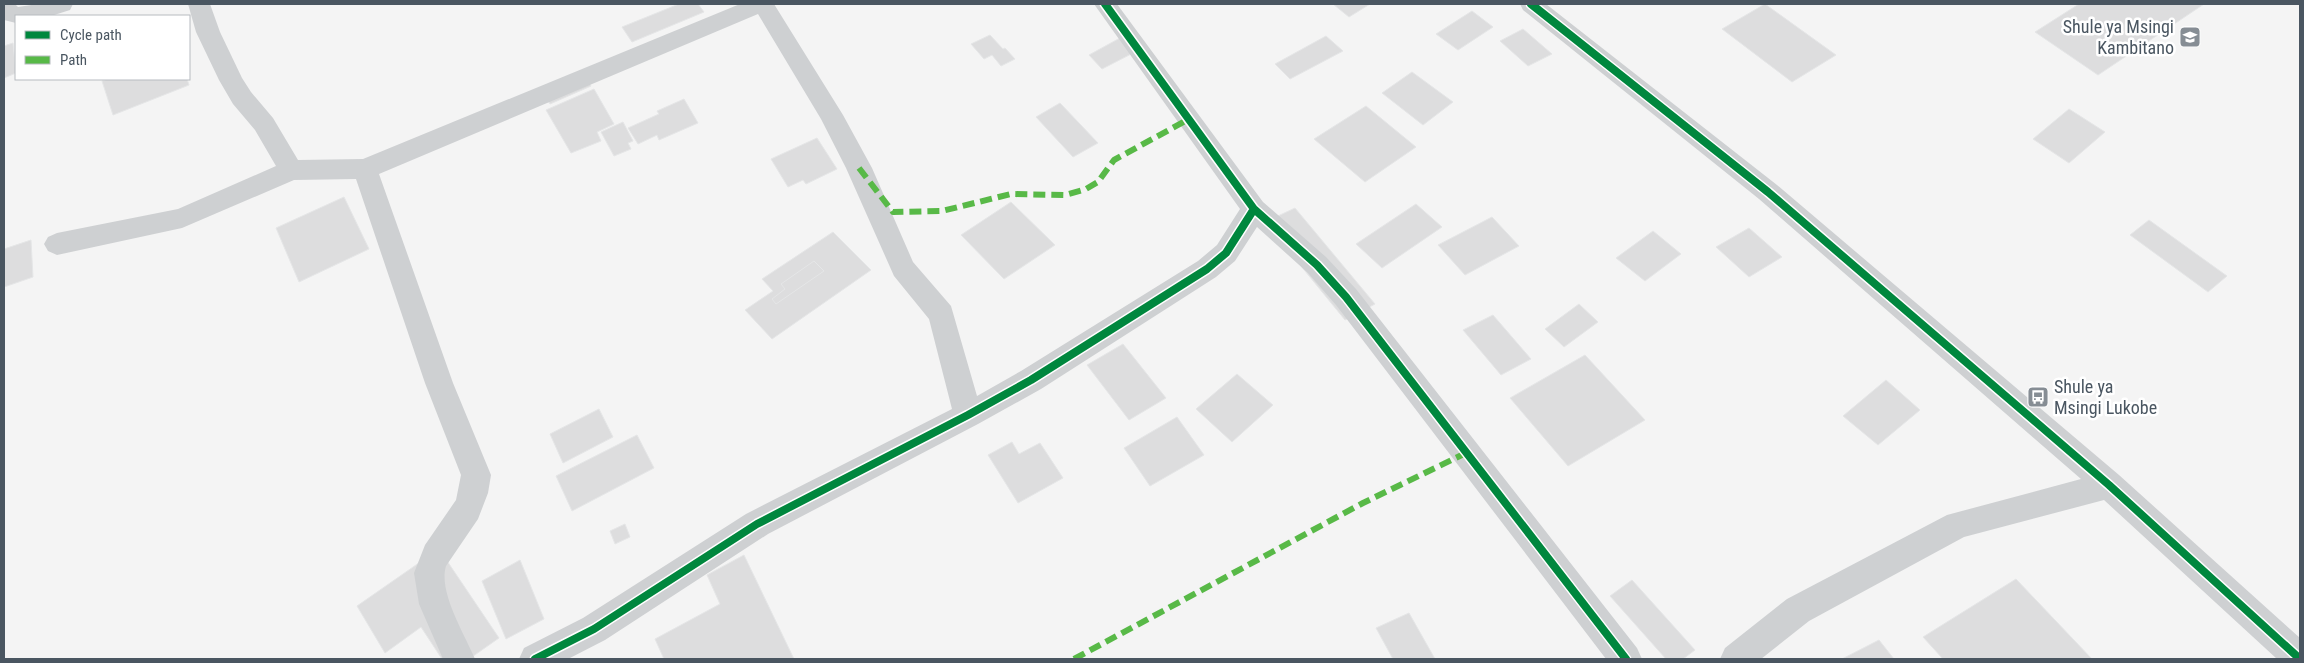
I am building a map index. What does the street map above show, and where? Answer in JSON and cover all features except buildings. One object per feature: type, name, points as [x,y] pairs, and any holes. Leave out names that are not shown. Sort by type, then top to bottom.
[{"type":"street","points":[[4,5],[5,11],[14,15],[62,4]]},
{"type":"street","points":[[199,4],[208,32],[231,80],[242,98],[264,124],[291,170]]},
{"type":"street","points":[[57,244],[182,218],[291,170],[365,169],[762,4],[831,114],[859,168],[903,268],[941,314],[968,416]]},
{"type":"street","points":[[1105,4],[1254,209],[1317,265],[1346,297],[1626,659]]},
{"type":"street","points":[[1531,4],[1768,192],[2109,485],[2300,659]]},
{"type":"street","points":[[365,169],[439,383],[476,475],[476,488],[468,508],[434,557],[428,574],[431,591],[459,659]]},
{"type":"street","points":[[535,659],[594,628],[757,524],[868,465],[968,416],[1031,380],[1207,269],[1226,253],[1254,209]]},
{"type":"street","points":[[1736,659],[1798,610],[1958,525],[2109,485]]},
{"type":"marked path","points":[[859,168],[893,212],[942,211],[1011,194],[1065,195],[1086,189],[1098,182],[1114,160],[1189,119]]},
{"type":"marked path","points":[[1074,659],[1363,503],[1468,452]]},
{"type":"cycle path","points":[[1105,4],[1254,209],[1317,265],[1346,297],[1626,659]]},
{"type":"cycle path","points":[[1531,4],[1768,192],[2109,485],[2300,659]]},
{"type":"cycle path","points":[[535,659],[594,629],[757,524],[968,415],[1031,380],[1207,269],[1226,253],[1254,209]]},
{"type":"place","name":"Shule ya Msingi Kambitano","points":[[2190,37]]},
{"type":"place","name":"Shule ya Msingi Lukobe","points":[[2038,397]]}]
